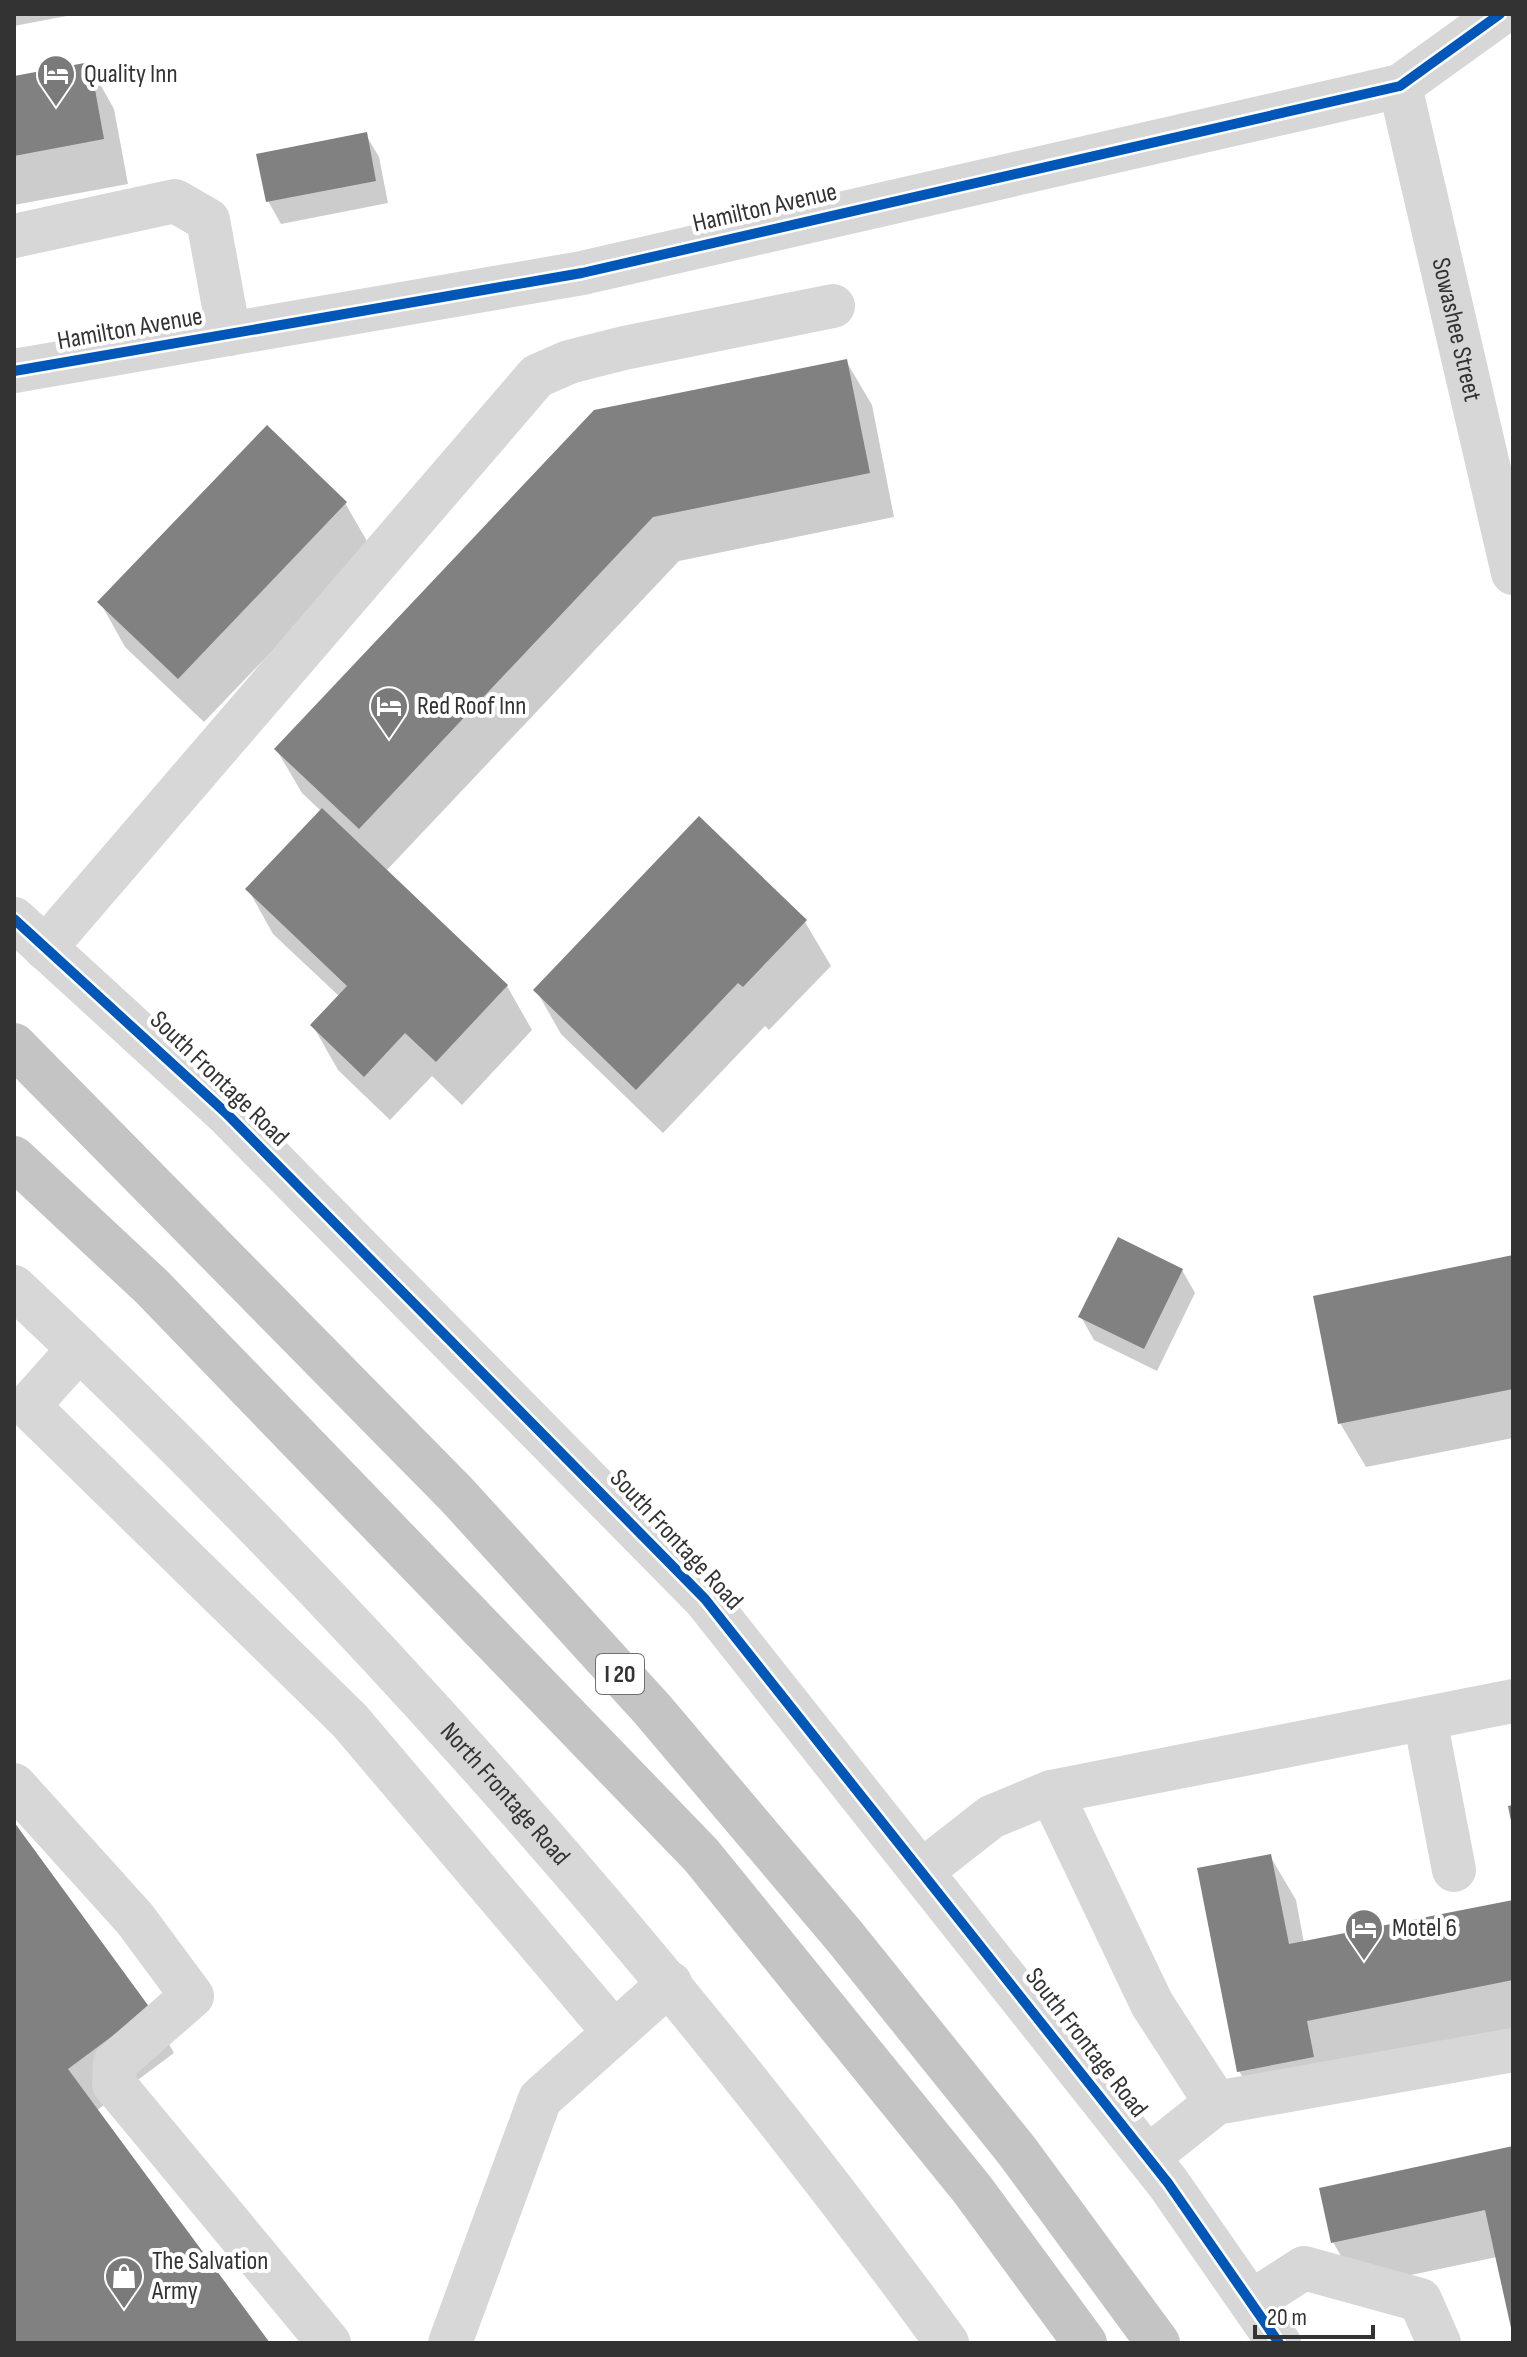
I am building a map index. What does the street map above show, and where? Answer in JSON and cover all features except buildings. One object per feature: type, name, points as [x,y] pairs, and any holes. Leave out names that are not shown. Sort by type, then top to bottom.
[{"type":"highway","name":"I 20","points":[[14,1045],[457,1495],[652,1709],[845,1937],[1017,2151],[1158,2343]]},
{"type":"highway","name":"I 20","points":[[14,1158],[152,1287],[701,1855],[972,2189],[1085,2343]]},
{"type":"street","name":"Hamilton Avenue","points":[[14,371],[582,273],[1400,86],[1500,14]]},
{"type":"street","name":"Sowashee Street","points":[[1400,86],[1513,573]]},
{"type":"street","points":[[14,236],[175,201],[208,220],[229,334]]},
{"type":"street","points":[[30,933],[537,376],[569,362],[624,348],[833,306]]},
{"type":"street","name":"South Frontage Road","points":[[30,933],[226,1113],[705,1599],[1148,2157],[1279,2343]]},
{"type":"street","name":"North Frontage Road","points":[[14,1287],[148,1415],[399,1676],[670,1983],[902,2280],[947,2343]]},
{"type":"street","points":[[79,1349],[28,1406],[350,1721],[614,2032]]},
{"type":"street","points":[[350,1721],[399,1676]]},
{"type":"street","points":[[922,1871],[991,1817],[1051,1792],[1513,1701]]},
{"type":"street","points":[[1425,1719],[1454,1870]]},
{"type":"street","points":[[14,1785],[135,1919],[192,1996],[115,2063],[114,2084],[329,2343]]},
{"type":"street","points":[[1051,1792],[1152,2004],[1216,2103]]},
{"type":"street","points":[[450,2343],[540,2099],[670,1983]]},
{"type":"street","points":[[1148,2157],[1216,2103],[1513,2050]]},
{"type":"street","points":[[1251,2302],[1304,2268],[1420,2300],[1439,2343]]},
{"type":"cycle path","points":[[14,371],[582,273],[1400,86],[1500,14]]},
{"type":"cycle path","points":[[14,919],[226,1113],[705,1599],[1168,2183],[1279,2343]]},
{"type":"place","name":"Quality Inn","points":[[56,108]]},
{"type":"place","name":"Red Roof Inn","points":[[389,740]]},
{"type":"place","name":"Motel 6","points":[[1364,1962]]},
{"type":"place","name":"The Salvation Army","points":[[124,2310]]}]
